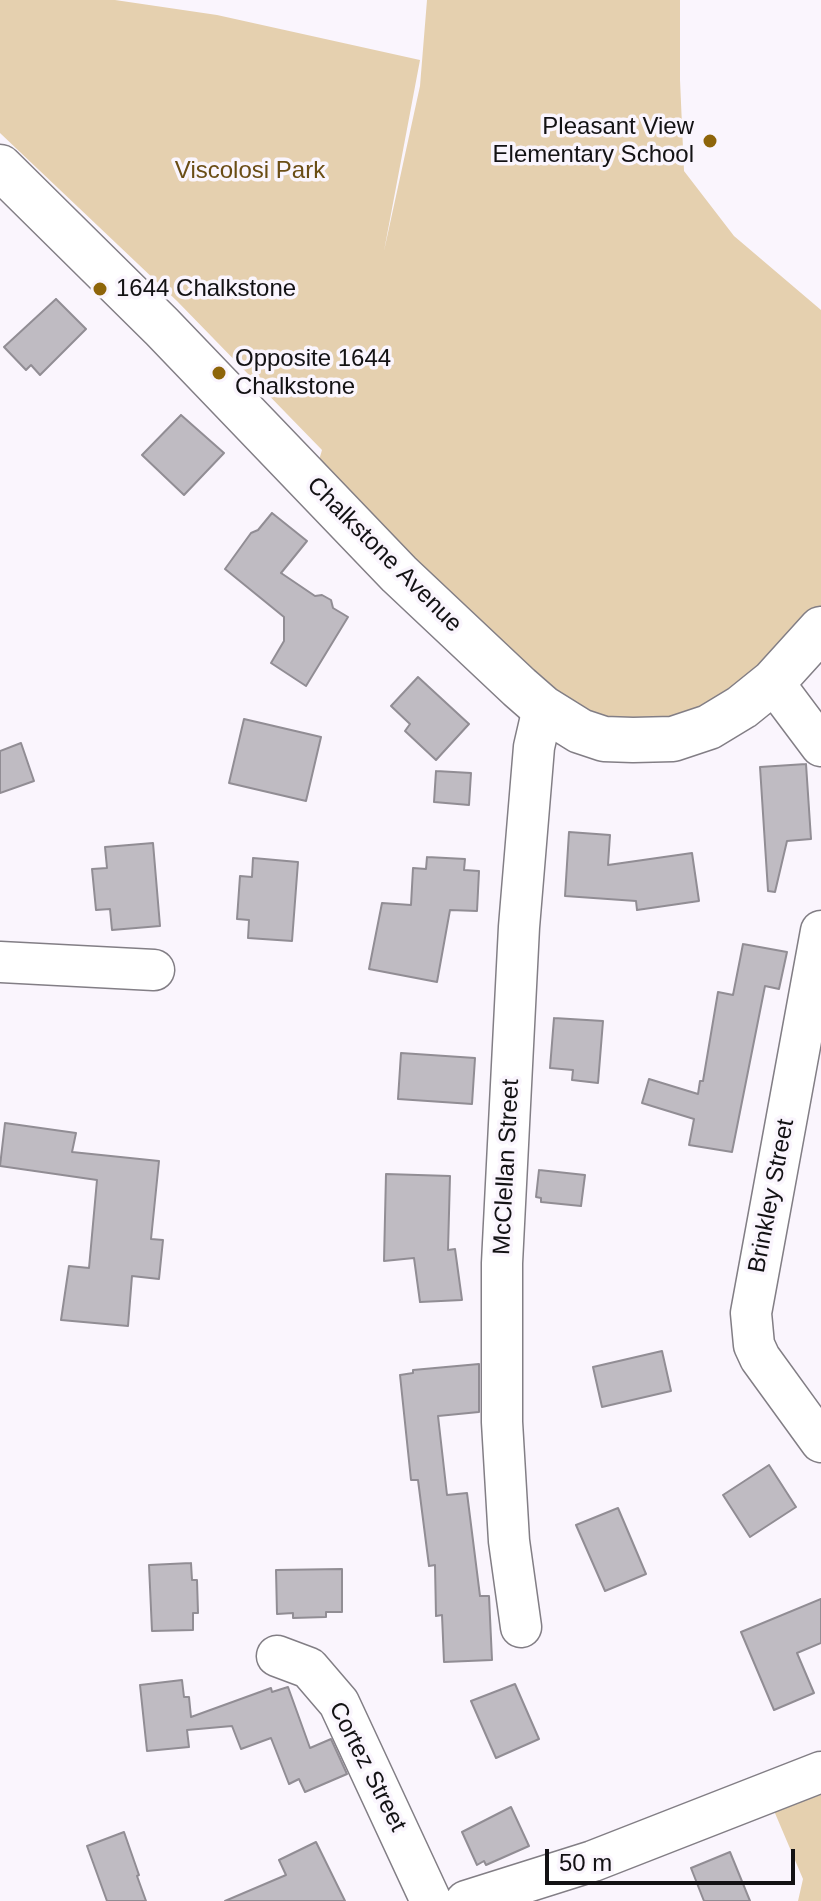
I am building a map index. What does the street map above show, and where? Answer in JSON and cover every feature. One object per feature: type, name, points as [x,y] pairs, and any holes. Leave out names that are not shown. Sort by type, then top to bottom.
[{"type":"main road","name":"Chalkstone Avenue","points":[[0,167],[162,327],[399,574],[543,708],[580,731],[604,739],[673,739],[709,727],[742,707],[773,682],[821,629]]},
{"type":"street","points":[[773,682],[821,746]]},
{"type":"street","name":"McClellan Street","points":[[521,1627],[509,1541],[502,1422],[502,1263],[519,927],[534,747],[543,708]]},
{"type":"street","name":"Brinkley Street","points":[[821,931],[751,1313],[754,1345],[760,1358],[821,1442]]},
{"type":"street","points":[[0,962],[154,970]]},
{"type":"street","name":"Cortez Street","points":[[277,1656],[309,1668],[339,1703],[431,1901]]},
{"type":"street","points":[[466,1901],[593,1861],[821,1772]]},
{"type":"green space","name":"Viscolosi Park","points":[[0,0],[115,0],[217,15],[420,60],[384,251],[420,86],[427,0],[680,0],[684,171],[734,236],[821,310],[821,643],[732,722],[549,715],[317,467],[322,450],[177,301],[0,133]]},
{"type":"green space","points":[[821,1768],[821,1901],[798,1901],[803,1879],[769,1799]]},
{"type":"building","points":[[56,299],[86,329],[40,375],[31,365],[26,370],[4,347]]},
{"type":"building","points":[[181,415],[224,453],[184,495],[142,455]]},
{"type":"building","points":[[272,513],[307,541],[281,573],[315,596],[322,595],[331,600],[333,608],[348,617],[306,686],[271,663],[284,641],[284,617],[225,569],[251,533],[258,530]]},
{"type":"building","points":[[418,677],[469,724],[436,760],[405,731],[410,724],[391,706]]},
{"type":"building","points":[[244,719],[321,737],[306,801],[229,783]]},
{"type":"building","points":[[21,743],[34,781],[0,793],[0,751]]},
{"type":"building","points":[[806,764],[811,839],[787,841],[775,892],[768,891],[760,767]]},
{"type":"building","points":[[436,771],[471,773],[469,805],[434,802]]},
{"type":"building","points":[[569,832],[610,835],[608,865],[692,853],[699,901],[637,910],[636,901],[565,896]]},
{"type":"building","points":[[153,843],[160,926],[112,930],[110,909],[96,910],[92,869],[107,868],[105,847]]},
{"type":"building","points":[[427,857],[465,859],[464,870],[479,871],[477,911],[450,910],[437,982],[369,969],[382,903],[411,905],[413,868],[426,869]]},
{"type":"building","points":[[253,858],[298,862],[292,941],[248,938],[249,920],[237,919],[240,876],[252,877]]},
{"type":"building","points":[[743,944],[787,952],[779,989],[765,986],[732,1152],[689,1145],[694,1119],[642,1103],[649,1079],[698,1094],[700,1081],[703,1081],[718,992],[733,995]]},
{"type":"building","points":[[554,1018],[603,1021],[598,1083],[572,1080],[573,1070],[550,1068]]},
{"type":"building","points":[[401,1053],[475,1058],[472,1104],[398,1099]]},
{"type":"building","points":[[5,1123],[76,1133],[72,1152],[159,1161],[151,1239],[163,1240],[159,1279],[132,1276],[128,1326],[61,1320],[69,1266],[89,1268],[97,1180],[0,1166]]},
{"type":"building","points":[[539,1170],[585,1175],[581,1206],[541,1202],[541,1198],[536,1197]]},
{"type":"building","points":[[386,1174],[450,1176],[448,1250],[455,1249],[462,1300],[420,1302],[414,1258],[384,1261]]},
{"type":"building","points":[[662,1351],[671,1391],[602,1407],[593,1367]]},
{"type":"building","points":[[479,1364],[479,1412],[438,1416],[447,1495],[467,1493],[480,1596],[489,1596],[492,1660],[444,1662],[442,1615],[436,1616],[435,1565],[429,1566],[418,1480],[411,1480],[400,1375],[413,1373],[413,1370]]},
{"type":"building","points":[[769,1465],[796,1507],[750,1537],[723,1495]]},
{"type":"building","points":[[618,1508],[646,1574],[605,1591],[576,1525]]},
{"type":"building","points":[[191,1563],[192,1580],[197,1580],[198,1613],[193,1613],[193,1630],[152,1631],[149,1565]]},
{"type":"building","points":[[342,1569],[342,1612],[326,1612],[326,1617],[293,1618],[293,1613],[277,1614],[276,1570]]},
{"type":"building","points":[[821,1599],[821,1643],[797,1653],[814,1693],[774,1710],[741,1632]]},
{"type":"building","points":[[182,1680],[184,1697],[189,1697],[191,1717],[271,1688],[272,1692],[288,1687],[310,1748],[331,1739],[347,1774],[305,1792],[299,1779],[289,1784],[271,1738],[241,1749],[232,1726],[187,1730],[189,1747],[147,1751],[140,1685]]},
{"type":"building","points":[[515,1684],[539,1739],[496,1758],[471,1701]]},
{"type":"building","points":[[511,1807],[529,1846],[486,1865],[484,1861],[477,1865],[462,1832]]},
{"type":"building","points":[[124,1832],[146,1901],[107,1901],[87,1846]]},
{"type":"building","points":[[316,1842],[345,1901],[225,1901],[286,1875],[279,1860]]},
{"type":"building","points":[[730,1852],[750,1901],[704,1901],[691,1868]]},
{"type":"place","name":"Pleasant View Elementary School","points":[[710,141]]},
{"type":"place","name":"1644 Chalkstone","points":[[100,289]]},
{"type":"place","name":"Opposite 1644 Chalkstone","points":[[219,373]]}]
